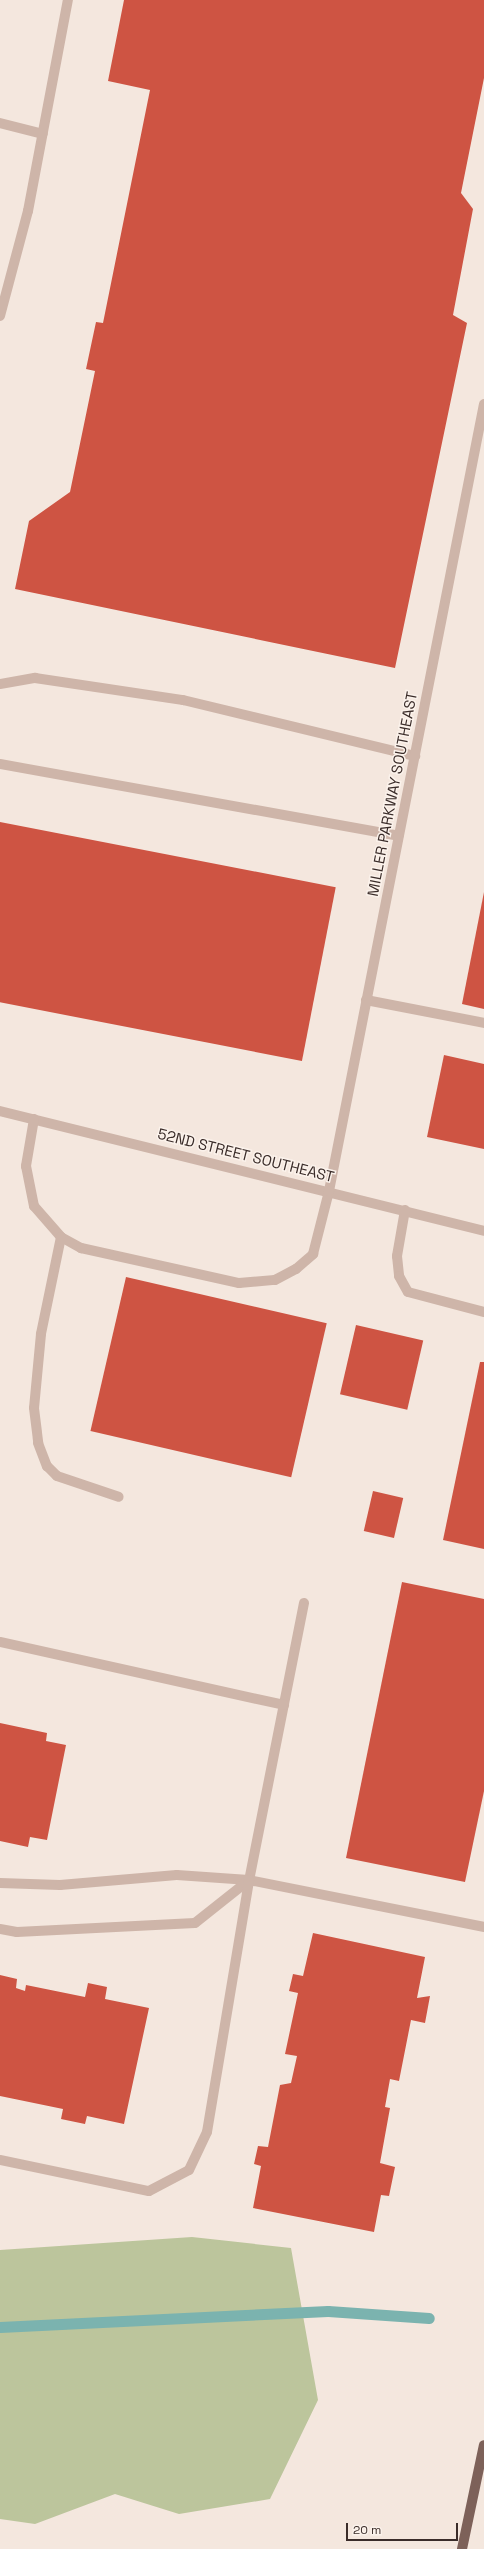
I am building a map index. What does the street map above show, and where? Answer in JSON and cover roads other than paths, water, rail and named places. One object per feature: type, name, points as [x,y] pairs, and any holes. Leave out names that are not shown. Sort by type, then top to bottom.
[{"type":"main road","points":[[462,2549],[481,2478],[484,2445]]},
{"type":"street","points":[[0,316],[28,211],[68,0]]},
{"type":"street","points":[[0,123],[43,134]]},
{"type":"street","name":"MILLER PARKWAY SOUTHEAST","points":[[61,1237],[81,1248],[239,1283],[275,1280],[296,1269],[312,1254],[329,1191],[484,404]]},
{"type":"street","points":[[0,684],[35,678],[183,700],[415,756]]},
{"type":"street","points":[[0,764],[399,836]]},
{"type":"street","points":[[366,1000],[484,1024]]},
{"type":"street","name":"52ND STREET SOUTHEAST","points":[[0,1110],[329,1191],[484,1231]]},
{"type":"street","points":[[34,1119],[28,1149],[28,1186],[34,1206],[61,1237],[40,1334],[34,1408],[38,1443],[47,1466],[57,1476],[119,1497]]},
{"type":"street","points":[[405,1210],[397,1256],[399,1276],[408,1292],[484,1312]]},
{"type":"street","points":[[0,2160],[149,2191],[189,2170],[207,2132],[249,1880],[304,1603]]},
{"type":"street","points":[[0,1642],[284,1704]]},
{"type":"street","points":[[0,1883],[60,1885],[177,1875],[249,1880],[484,1927]]},
{"type":"street","points":[[0,1929],[16,1932],[195,1923],[249,1880]]},
{"type":"waterway","points":[[0,2327],[328,2311],[429,2318]]}]
